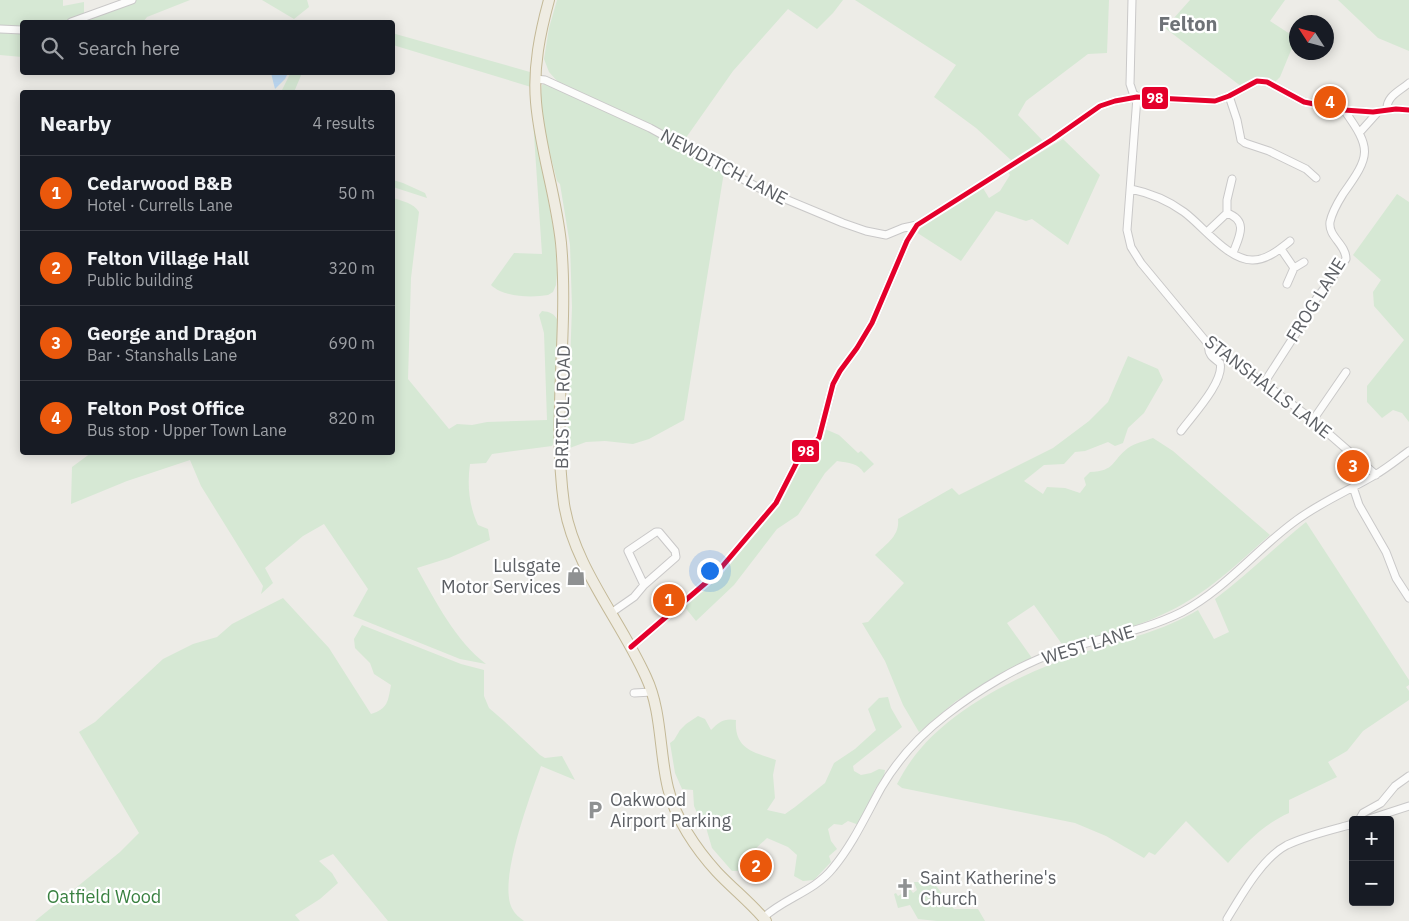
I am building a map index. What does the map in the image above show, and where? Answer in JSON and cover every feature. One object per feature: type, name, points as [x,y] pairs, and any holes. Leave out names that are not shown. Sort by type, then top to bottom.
[{"type":"highway","name":"BRISTOL ROAD","points":[[549,0],[539,42],[535,79],[536,102],[557,217],[563,273],[564,326],[559,440],[565,506],[570,529],[579,554],[630,647],[652,692],[668,788],[675,809],[687,831],[716,871],[764,919]]},
{"type":"street","points":[[77,20],[132,0]]},
{"type":"street","points":[[1132,0],[1130,84],[1132,93],[1137,97]]},
{"type":"street","points":[[0,29],[20,30]]},
{"type":"street","name":"NEWDITCH LANE","points":[[535,79],[545,80],[642,124],[759,188],[843,223],[886,236],[903,228],[916,225],[1053,139],[1100,106],[1115,101],[1137,97],[1215,101],[1229,96],[1257,81],[1267,82],[1304,102],[1344,110],[1378,112],[1409,110]]},
{"type":"street","points":[[1387,110],[1386,104],[1392,96],[1409,84]]},
{"type":"street","points":[[1229,96],[1241,140],[1306,169],[1316,178]]},
{"type":"street","name":"STANSHALLS LANE","points":[[1137,97],[1127,230],[1131,248],[1208,345],[1264,383],[1313,420],[1376,475]]},
{"type":"street","name":"FROG LANE","points":[[1264,383],[1302,324],[1311,306],[1346,259],[1346,252],[1332,232],[1330,223],[1338,202],[1353,180],[1365,155],[1365,144],[1360,132],[1344,110]]},
{"type":"street","points":[[1360,132],[1378,112]]},
{"type":"street","points":[[1207,232],[1227,213],[1227,200],[1232,179]]},
{"type":"street","points":[[1131,189],[1144,191],[1173,205],[1207,232],[1220,246],[1244,259],[1254,261],[1274,253],[1290,241]]},
{"type":"street","points":[[1227,213],[1235,216],[1241,228],[1233,253]]},
{"type":"street","points":[[630,647],[716,575],[776,503],[799,458],[819,438],[833,384],[840,370],[857,348],[872,323],[907,241],[916,225]]},
{"type":"street","points":[[1281,249],[1294,268]]},
{"type":"street","points":[[1287,284],[1294,268],[1304,262]]},
{"type":"street","points":[[1181,431],[1221,374],[1220,363],[1210,356],[1208,345]]},
{"type":"street","points":[[1313,420],[1346,372]]},
{"type":"street","name":"WEST LANE","points":[[764,919],[780,905],[817,884],[830,871],[849,846],[881,788],[901,759],[928,730],[952,711],[1008,675],[1036,660],[1056,652],[1128,633],[1182,612],[1230,576],[1270,540],[1296,520],[1322,503],[1376,475],[1409,452]]},
{"type":"street","points":[[1353,487],[1359,505],[1386,552],[1396,578],[1409,598]]},
{"type":"street","points":[[611,613],[634,597],[644,585],[676,557],[675,552],[659,532],[656,532],[628,552],[644,585]]},
{"type":"street","points":[[634,692],[652,692]]},
{"type":"street","points":[[1361,816],[1383,801],[1395,786],[1409,776]]},
{"type":"street","points":[[1383,801],[1385,810],[1388,812]]},
{"type":"street","points":[[1377,816],[1409,806]]},
{"type":"street","points":[[1227,919],[1267,861],[1279,850],[1314,834],[1349,825]]},
{"type":"green space","points":[[0,0],[63,0],[63,6],[84,2],[84,13],[111,12],[122,0],[190,0],[147,17],[145,20],[20,20],[20,57],[0,55]]},
{"type":"green space","points":[[262,0],[307,0],[309,7],[294,19]]},
{"type":"green space","points":[[557,0],[843,0],[817,29],[788,9],[733,71],[683,142],[616,108],[559,83],[549,72],[544,59],[549,28]]},
{"type":"green space","points":[[855,0],[1109,0],[1107,53],[1088,54],[1026,101],[1018,115],[1044,142],[1012,161],[976,128],[934,97],[956,65]]},
{"type":"green space","points":[[1190,0],[1285,0],[1270,21],[1289,33],[1289,55],[1280,77],[1275,82],[1258,78],[1251,80],[1242,87],[1165,28]]},
{"type":"green space","points":[[1338,0],[1409,0],[1409,51],[1378,38]]},
{"type":"green space","points":[[395,34],[530,72],[531,87],[395,46]]},
{"type":"green space","points":[[290,75],[301,75],[295,90],[282,90]]},
{"type":"green space","points":[[545,84],[627,120],[724,172],[684,420],[649,439],[633,444],[605,441],[586,442],[567,449],[572,307],[570,245],[560,184],[557,181],[543,121],[541,97],[542,85]]},
{"type":"green space","points":[[533,120],[555,237],[557,273],[553,292],[548,295],[526,296],[503,292],[491,285],[514,253],[542,254]]},
{"type":"green space","points":[[1063,139],[1100,175],[1068,245],[1032,219],[1026,221],[996,211],[961,261],[916,232],[920,227],[983,188],[989,198],[1000,191],[1010,175],[1008,172]]},
{"type":"green space","points":[[395,181],[425,193],[427,198],[395,188]]},
{"type":"green space","points":[[1397,194],[1409,202],[1409,422],[1402,413],[1393,410],[1382,418],[1367,402],[1367,386],[1404,340],[1374,306],[1373,292],[1381,280],[1353,255]]},
{"type":"green space","points":[[395,199],[411,204],[419,212],[411,278],[408,379],[449,429],[457,424],[472,425],[487,422],[547,420],[544,333],[539,315],[542,311],[550,312],[558,321],[555,441],[552,446],[492,454],[486,463],[470,464],[469,488],[471,503],[478,525],[488,529],[490,540],[449,558],[417,568],[439,607],[456,632],[465,644],[486,664],[460,659],[353,616],[368,589],[324,524],[303,536],[265,568],[273,583],[261,594],[263,586],[201,486],[190,460],[127,481],[71,504],[72,467],[88,455],[395,455]]},
{"type":"green space","points":[[1128,356],[1158,369],[1163,380],[1144,413],[1128,428],[1123,443],[1115,446],[1108,442],[1085,451],[1075,452],[1064,464],[1044,465],[1024,481],[1043,494],[1047,487],[1065,488],[1080,493],[1086,485],[1084,478],[1090,472],[1105,470],[1128,448],[1153,438],[1173,451],[1270,535],[1235,566],[1183,604],[1151,620],[1099,637],[1064,647],[1034,605],[1007,623],[1032,658],[956,701],[919,732],[903,705],[885,661],[862,623],[868,622],[904,583],[875,555],[895,535],[898,519],[952,488],[959,495],[1053,448],[1089,421],[1108,402]]},
{"type":"green space","points":[[825,429],[839,435],[858,453],[861,451],[874,464],[864,473],[856,465],[837,461],[825,473],[798,515],[777,529],[734,585],[696,621],[684,606],[720,577],[741,550],[801,460]]},
{"type":"green space","points":[[1306,522],[1409,680],[1409,685],[1406,687],[1409,691],[1409,700],[1363,731],[1347,751],[1328,762],[1337,777],[1289,800],[1289,813],[1263,828],[1228,863],[1186,821],[1155,855],[1149,852],[1144,858],[1106,836],[1075,823],[902,788],[897,784],[915,756],[938,731],[977,702],[1021,677],[1066,658],[1158,629],[1198,610],[1214,639],[1229,632],[1215,599]]},
{"type":"green space","name":"Oatfield Wood","points":[[283,598],[329,648],[371,714],[384,707],[391,685],[374,674],[370,663],[355,648],[354,639],[362,625],[461,664],[484,670],[484,696],[489,708],[540,755],[545,758],[562,756],[575,780],[541,766],[523,817],[512,860],[509,897],[514,911],[524,921],[388,921],[333,854],[319,861],[332,873],[338,883],[320,899],[295,915],[300,921],[35,921],[120,852],[139,833],[79,732],[95,722],[163,659],[193,644],[217,637],[232,624]]},
{"type":"green space","points":[[888,697],[891,708],[902,727],[853,766],[854,771],[861,775],[879,769],[885,770],[884,776],[875,789],[859,825],[848,821],[842,825],[834,824],[828,829],[831,841],[837,849],[829,856],[831,862],[814,880],[803,881],[794,876],[797,855],[788,847],[767,838],[739,864],[738,871],[732,871],[712,848],[705,824],[694,806],[693,790],[682,789],[675,773],[670,743],[680,730],[698,716],[705,719],[711,730],[722,721],[736,720],[738,737],[747,748],[776,760],[773,775],[775,798],[767,810],[785,814],[825,783],[834,763],[855,749],[876,730],[868,709],[879,698]]},
{"type":"green space","points":[[914,882],[933,882],[954,909],[978,909],[985,921],[918,919],[910,905],[898,908],[894,894],[896,893],[898,896],[910,889],[913,893],[917,890]]},
{"type":"water","points":[[272,75],[287,75],[285,79],[275,89]]},
{"type":"transit line","name":"98","points":[[631,647],[715,575],[776,503],[799,458],[819,438],[833,384],[872,323],[907,241],[917,225],[1053,139],[1100,106],[1115,101],[1137,97],[1215,101],[1229,96],[1257,81],[1267,82],[1304,102],[1344,110],[1373,112],[1396,109],[1409,110]]},
{"type":"place","name":"Felton Post Office","points":[[1330,102]]},
{"type":"place","name":"George and Dragon","points":[[1353,466]]},
{"type":"place","name":"Lulsgate Motor Services","points":[[576,576]]},
{"type":"place","name":"Cedarwood B&B","points":[[669,600]]},
{"type":"place","name":"Oakwood Airport Parking","points":[[595,810]]},
{"type":"place","name":"Felton Village Hall","points":[[756,866]]},
{"type":"place","name":"Saint Katherine's Church","points":[[905,888]]},
{"type":"district","name":"Felton","points":[[1188,24]]}]
